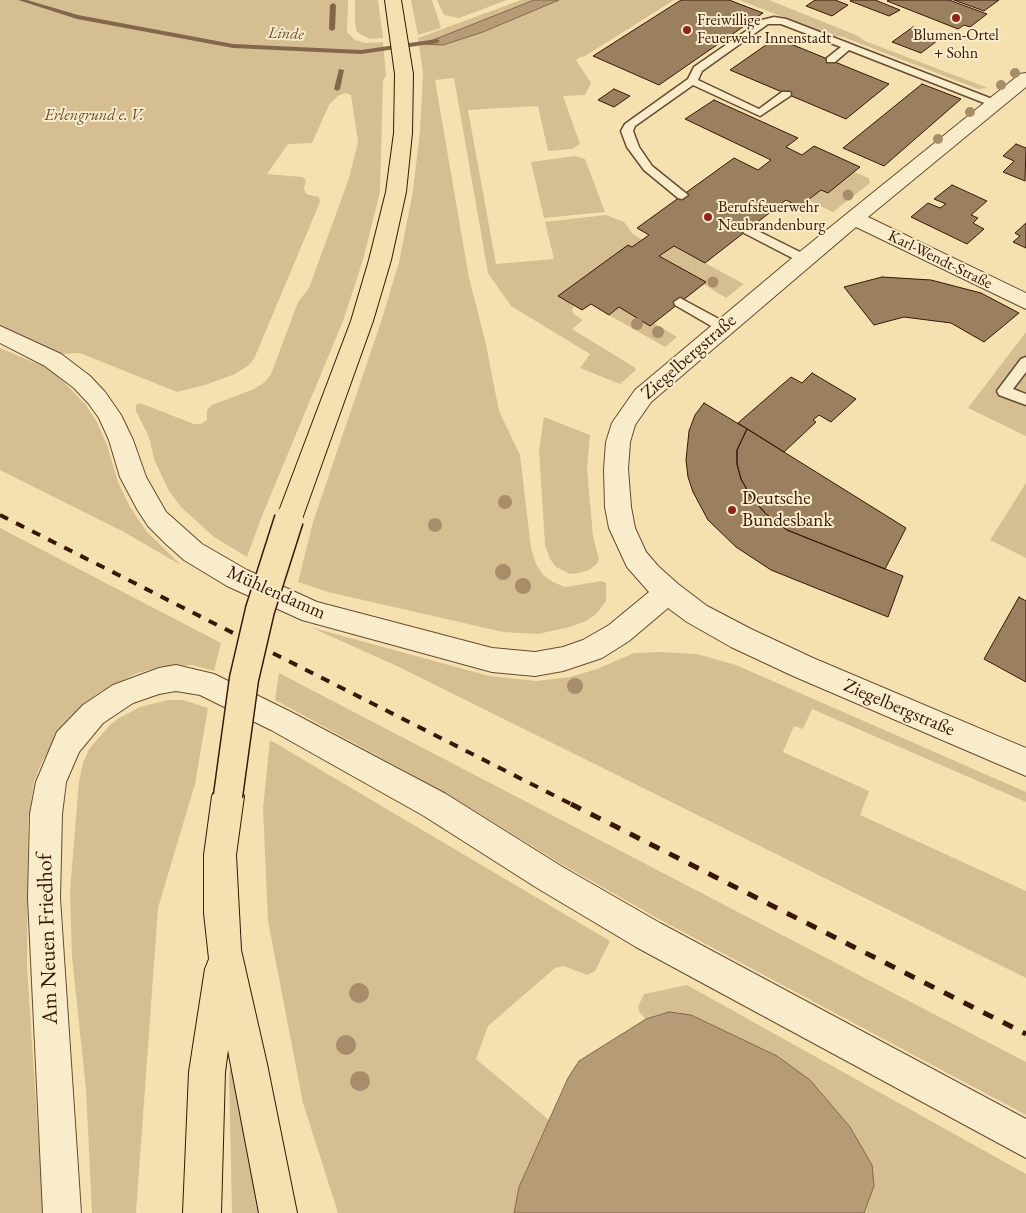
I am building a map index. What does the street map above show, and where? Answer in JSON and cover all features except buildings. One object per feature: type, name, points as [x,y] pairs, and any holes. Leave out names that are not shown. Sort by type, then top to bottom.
[{"type":"main road","points":[[278,1213],[250,1064],[224,950],[220,855],[244,679],[260,610],[288,519],[362,321],[380,260],[396,192],[403,133],[404,74],[393,0]]},
{"type":"main road","points":[[202,1213],[207,1072],[224,950]]},
{"type":"street","name":"Ziegelbergstraße","points":[[1026,78],[804,259],[643,396],[624,423],[618,442],[616,469],[618,508],[622,528],[636,560],[668,592],[697,614],[741,638],[811,670],[1026,762]]},
{"type":"street","name":"Karl-Wendt-Straße","points":[[854,218],[1026,302]]},
{"type":"street","name":"Mühlendamm","points":[[0,334],[53,360],[82,382],[97,398],[109,415],[121,440],[133,477],[146,502],[157,519],[175,537],[193,552],[237,578],[312,612],[492,660],[535,664],[563,659],[592,649],[619,634],[668,592]]},
{"type":"street","name":"Am Neuen Friedhof","points":[[62,1213],[57,1102],[46,963],[44,898],[46,814],[51,782],[68,742],[92,714],[123,694],[152,683],[176,678],[204,683],[281,721],[435,805],[549,877],[648,935],[1026,1139]]},
{"type":"lane","points":[[682,196],[648,168],[633,147],[627,131],[630,124],[692,81],[698,69],[720,48],[765,22],[783,21],[996,104]]},
{"type":"lane","points":[[831,60],[848,46]]},
{"type":"lane","points":[[692,81],[760,113],[786,94]]},
{"type":"lane","points":[[748,230],[804,259]]},
{"type":"lane","points":[[680,302],[723,327]]},
{"type":"lane","points":[[1026,362],[1004,391],[1026,400]]},
{"type":"green space","name":"Erlengrund e. V.","points":[[0,0],[348,0],[347,32],[355,40],[366,43],[383,42],[386,75],[383,81],[380,192],[363,260],[343,321],[262,516],[247,557],[214,537],[181,507],[169,491],[154,459],[149,437],[136,411],[136,405],[140,403],[194,424],[201,424],[207,420],[207,410],[212,405],[254,389],[265,382],[271,374],[298,302],[309,288],[349,178],[358,142],[351,95],[345,93],[338,96],[329,105],[312,143],[288,144],[267,174],[302,177],[306,180],[304,189],[306,194],[319,197],[320,202],[254,359],[249,365],[235,374],[205,385],[177,392],[80,353],[62,354],[0,325]]},
{"type":"green space","points":[[355,0],[378,0],[383,38],[370,39],[357,32]]},
{"type":"green space","points":[[411,0],[432,0],[441,28],[418,35]]},
{"type":"green space","points":[[437,0],[507,0],[459,18],[444,15]]},
{"type":"green space","points":[[521,0],[534,0],[425,44],[443,45],[483,32],[559,0],[674,0],[576,60],[591,83],[585,95],[563,96],[580,144],[572,149],[548,151],[538,106],[468,110],[496,264],[554,259],[545,222],[606,215],[624,222],[633,234],[643,240],[632,247],[628,245],[558,296],[574,306],[572,310],[574,314],[583,320],[572,329],[634,367],[636,370],[620,384],[580,368],[590,354],[511,306],[488,273],[454,78],[435,80],[469,278],[485,340],[499,411],[520,455],[531,548],[536,564],[543,575],[565,587],[602,581],[606,583],[606,601],[596,614],[586,621],[570,627],[538,634],[503,632],[328,592],[298,582],[313,522],[381,322],[399,262],[413,191],[420,131],[423,73],[418,38]]},
{"type":"green space","points":[[739,0],[769,0],[856,35],[865,41],[988,88],[978,89],[843,37],[830,35]]},
{"type":"green space","points":[[575,156],[585,159],[605,212],[544,218],[531,162]]},
{"type":"green space","points":[[854,172],[869,178],[870,183],[833,212],[808,200],[821,190],[828,193]]},
{"type":"green space","points":[[674,246],[744,284],[726,298],[659,256]]},
{"type":"green space","points":[[619,307],[650,325],[654,323],[677,337],[665,347],[609,315]]},
{"type":"green space","points":[[1026,332],[1026,436],[968,408]]},
{"type":"green space","points":[[0,348],[45,367],[59,377],[86,405],[97,422],[107,445],[118,482],[130,507],[147,532],[181,565],[122,531],[0,470]]},
{"type":"green space","points":[[544,417],[590,435],[587,469],[593,536],[599,559],[597,564],[589,570],[579,573],[570,574],[556,567],[550,559],[545,545],[539,450]]},
{"type":"green space","points":[[1026,483],[1026,558],[990,540]]},
{"type":"green space","points":[[0,528],[221,643],[214,671],[193,665],[158,667],[135,674],[98,693],[70,717],[58,733],[40,766],[34,782],[28,820],[27,965],[43,1213],[0,1213]]},
{"type":"green space","points":[[310,627],[489,676],[536,681],[570,677],[597,669],[634,653],[697,654],[736,665],[1026,792],[1026,802],[812,709],[803,729],[794,726],[783,752],[869,791],[860,815],[1026,891],[1026,978],[397,666]]},
{"type":"green space","points":[[279,673],[1026,1062],[1026,1115],[657,918],[560,863],[446,793],[275,700]]},
{"type":"green space","points":[[168,700],[183,700],[208,708],[195,784],[158,908],[136,1213],[92,1213],[86,1089],[72,957],[70,891],[79,781],[83,763],[89,749],[109,726],[119,718],[140,707]]},
{"type":"green space","points":[[270,740],[610,941],[595,971],[587,975],[564,966],[555,968],[488,1026],[476,1059],[549,1120],[519,1187],[514,1213],[338,1213],[303,1103],[268,921],[263,808]]},
{"type":"green space","points":[[687,985],[1026,1174],[1026,1213],[864,1213],[874,1186],[669,1012],[646,1019],[640,1013],[638,1007],[644,994]]},
{"type":"green space","points":[[230,1069],[234,1071],[258,1213],[232,1213]]},
{"type":"shaded area","points":[[534,0],[559,0],[483,32],[443,45],[423,44]]},
{"type":"shaded area","points":[[669,1012],[691,1015],[777,1056],[810,1080],[850,1127],[872,1165],[874,1186],[864,1213],[514,1213],[519,1187],[568,1078],[579,1061],[646,1019]]},
{"type":"waterway","name":"Linde","points":[[21,0],[77,17],[233,46],[361,52],[437,41]]},
{"type":"waterway","points":[[332,29],[333,5]]},
{"type":"waterway","points":[[337,89],[341,70]]},
{"type":"railway","points":[[0,515],[573,805]]},
{"type":"railway","points":[[571,804],[1026,1034]]},
{"type":"place","name":"Blumen-Ortel + Sohn","points":[[956,18]]},
{"type":"place","name":"Freiwillige Feuerwehr Innenstadt","points":[[687,30]]},
{"type":"place","name":"Berufsfeuerwehr Neubrandenburg","points":[[708,217]]},
{"type":"place","name":"Deutsche Bundesbank","points":[[732,510]]}]
